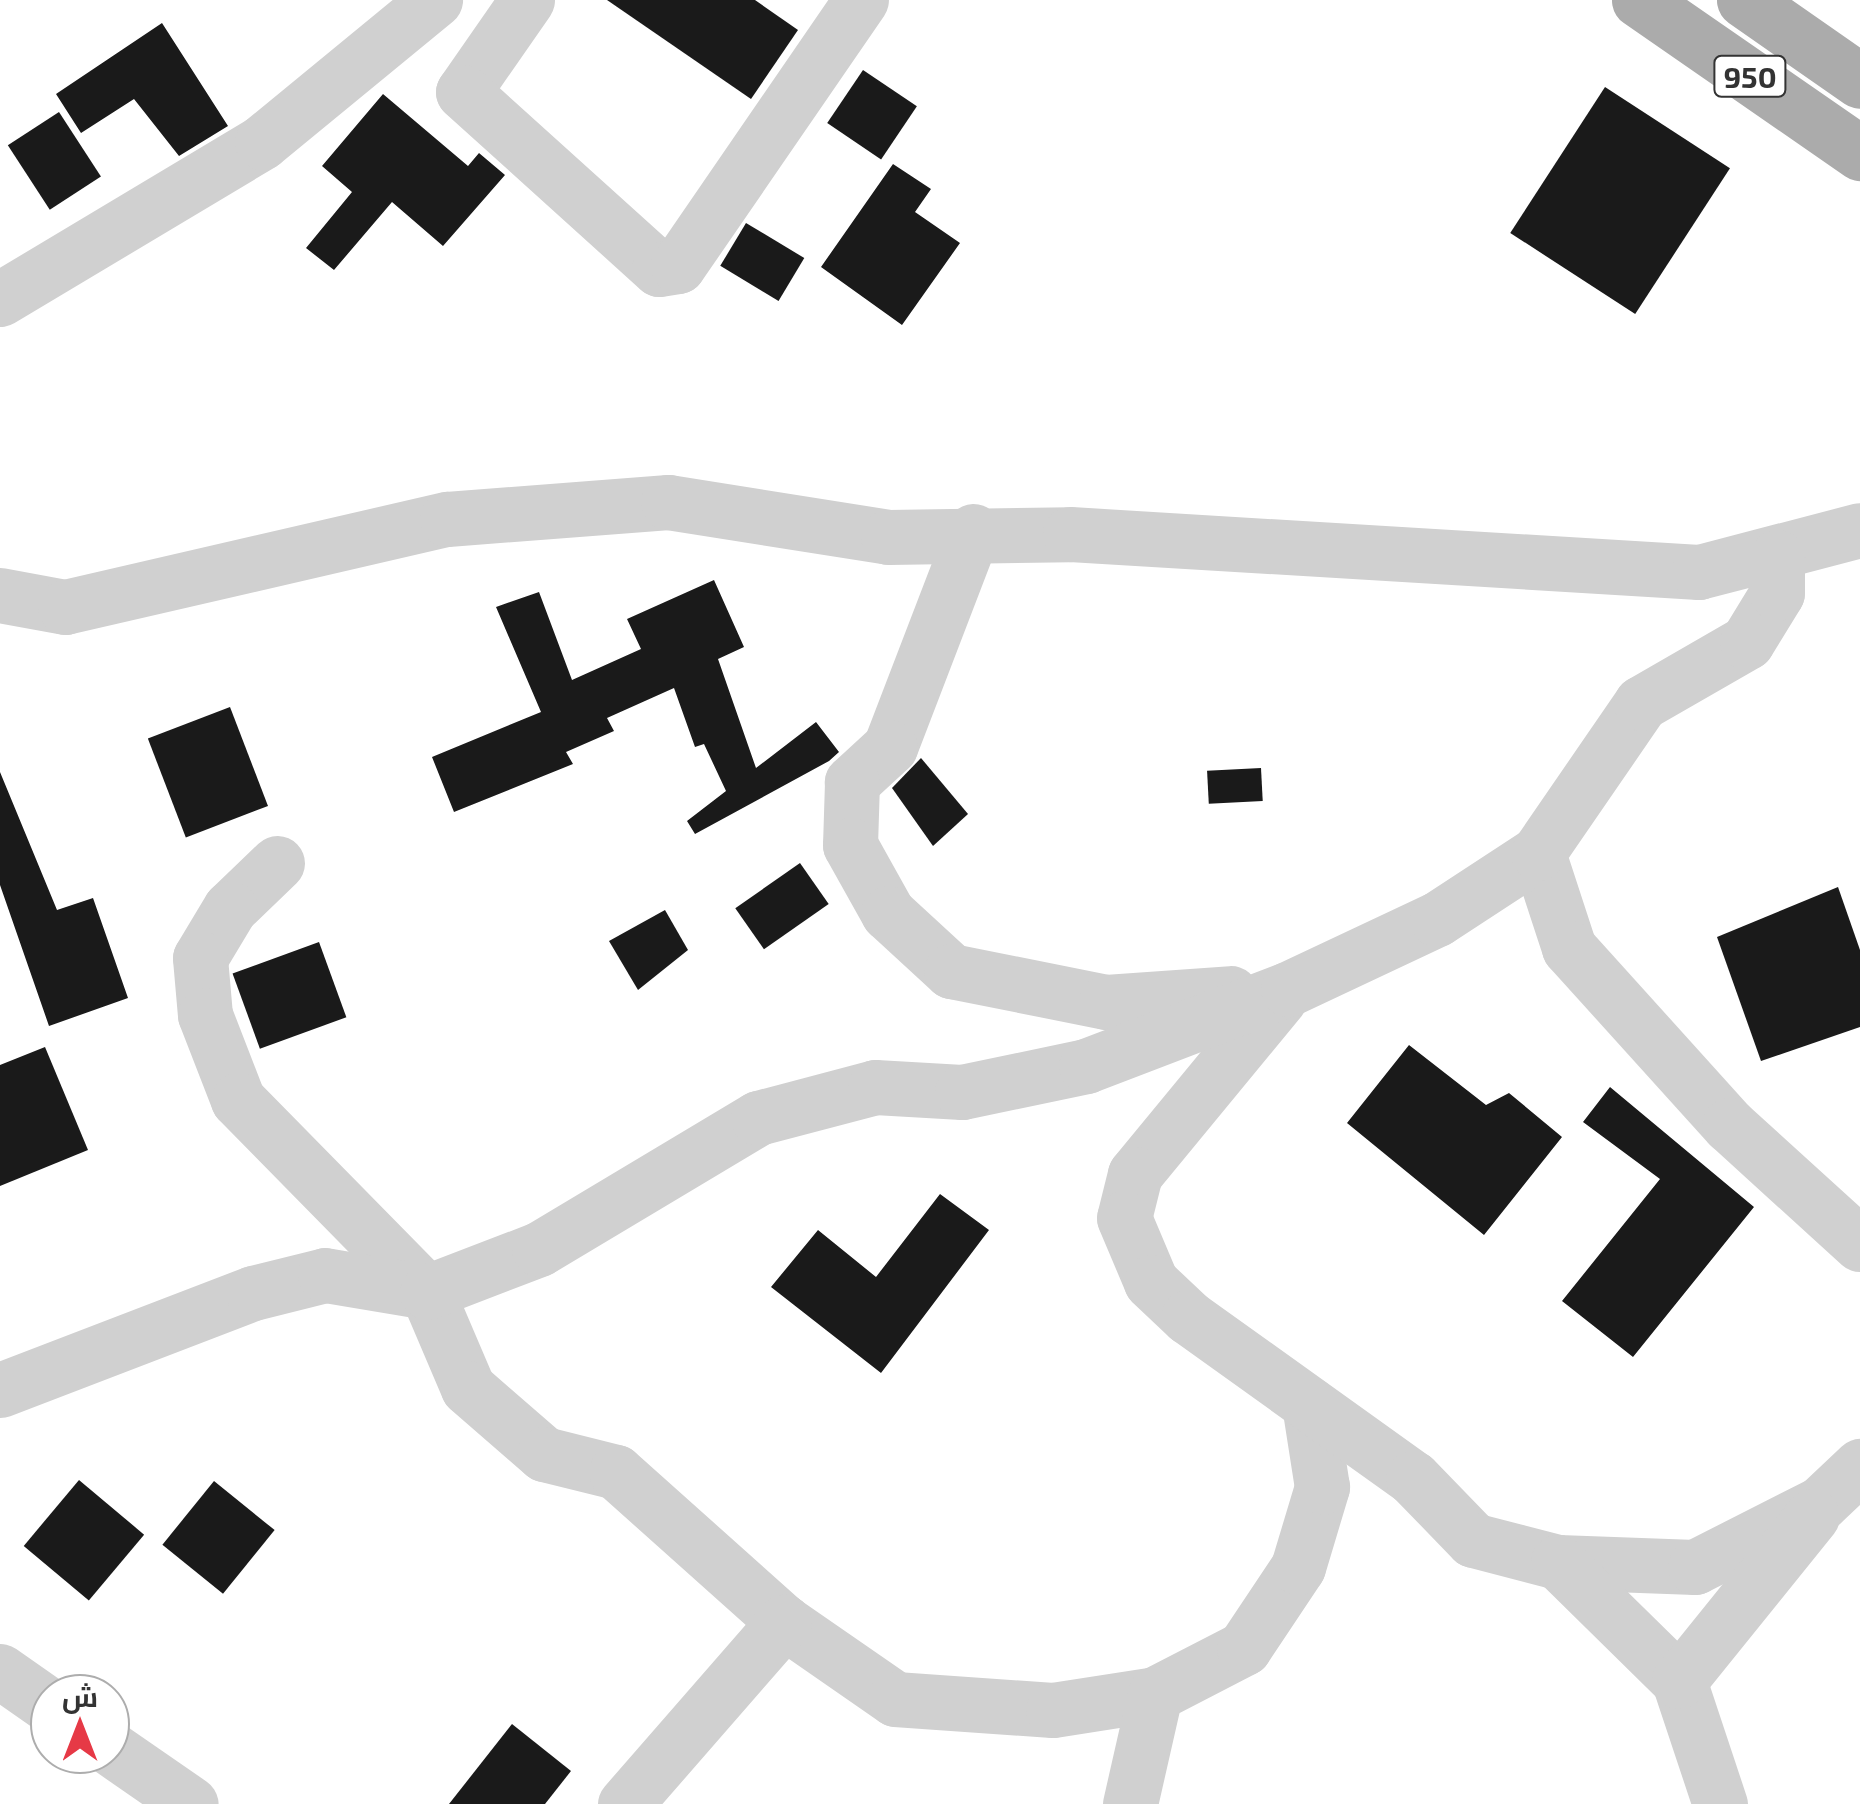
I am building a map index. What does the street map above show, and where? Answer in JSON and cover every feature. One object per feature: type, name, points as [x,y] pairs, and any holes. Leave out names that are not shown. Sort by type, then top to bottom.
[{"type":"main road","name":"950","points":[[1639,0],[1860,152]]},
{"type":"main road","name":"950","points":[[1744,0],[1860,81]]},
{"type":"street","points":[[0,299],[262,142],[435,0]]},
{"type":"street","points":[[460,0],[487,55]]},
{"type":"street","points":[[526,0],[463,92],[659,269],[678,266],[862,0]]},
{"type":"street","points":[[0,596],[66,608],[448,518],[668,502],[888,537],[973,532],[1699,572],[1777,557],[1860,530]]},
{"type":"street","points":[[973,532],[890,748],[852,782],[850,845],[888,913],[951,970],[1106,1002],[1288,989]]},
{"type":"street","points":[[6,1366],[325,1275],[428,1292],[539,1249],[758,1118],[874,1087],[962,1092],[1086,1066],[1288,989],[1437,919],[1538,852],[1642,703],[1748,642],[1777,592],[1777,557]]},
{"type":"street","points":[[1538,852],[1569,948],[1729,1126],[1860,1244]]},
{"type":"street","points":[[276,863],[230,908],[200,958],[204,1014],[238,1100],[428,1292],[468,1388],[544,1454],[616,1472],[784,1622],[895,1700],[1053,1710],[1155,1694],[1244,1648],[1298,1567],[1322,1487],[1309,1404]]},
{"type":"street","points":[[1288,989],[1166,1128],[1135,1174],[1124,1218],[1152,1282],[1309,1404],[1413,1478],[1472,1540],[1558,1562],[1696,1567],[1822,1504]]},
{"type":"street","points":[[1679,1681],[1822,1504],[1860,1466]]},
{"type":"street","points":[[1558,1562],[1679,1681],[1720,1804]]},
{"type":"street","points":[[625,1804],[784,1622]]},
{"type":"street","points":[[0,1671],[30,1692]]},
{"type":"street","points":[[1130,1804],[1155,1694]]},
{"type":"street","points":[[130,1762],[191,1804]]},
{"type":"building","points":[[607,0],[755,0],[798,30],[751,99]]},
{"type":"building","points":[[162,23],[228,126],[179,156],[134,99],[81,133],[56,94]]},
{"type":"building","points":[[863,70],[917,106],[881,159],[827,123]]},
{"type":"building","points":[[1605,87],[1730,168],[1635,314],[1510,233]]},
{"type":"building","points":[[383,94],[468,166],[479,153],[505,175],[443,246],[392,202],[334,270],[306,248],[352,192],[322,166]]},
{"type":"building","points":[[59,112],[101,177],[50,210],[8,145]]},
{"type":"building","points":[[893,164],[931,189],[915,212],[960,243],[902,325],[821,267]]},
{"type":"building","points":[[746,223],[804,258],[779,301],[720,266]]},
{"type":"building","points":[[714,580],[744,647],[718,659],[756,768],[816,722],[839,752],[829,761],[695,834],[687,821],[726,791],[704,744],[695,747],[674,688],[607,718],[614,731],[566,752],[573,764],[454,812],[432,757],[541,712],[496,607],[539,592],[572,680],[641,649],[627,619]]},
{"type":"building","points":[[230,707],[268,806],[186,837],[148,739]]},
{"type":"building","points":[[921,758],[968,814],[933,846],[892,788]]},
{"type":"building","points":[[1261,768],[1263,801],[1209,804],[1207,771]]},
{"type":"building","points":[[0,772],[57,910],[93,898],[128,998],[49,1026],[0,885]]},
{"type":"building","points":[[800,863],[829,904],[764,949],[735,908]]},
{"type":"building","points":[[1838,887],[1860,950],[1860,1027],[1761,1061],[1717,937]]},
{"type":"building","points":[[665,910],[688,950],[638,990],[609,941]]},
{"type":"building","points":[[319,942],[346,1017],[260,1049],[233,973]]},
{"type":"building","points":[[1409,1045],[1486,1105],[1509,1093],[1562,1137],[1484,1235],[1347,1123]]},
{"type":"building","points":[[45,1047],[88,1150],[0,1186],[0,1065]]},
{"type":"building","points":[[1610,1087],[1754,1207],[1633,1357],[1562,1301],[1660,1179],[1583,1122]]},
{"type":"building","points":[[940,1194],[989,1230],[881,1373],[771,1287],[818,1230],[876,1277]]},
{"type":"building","points":[[79,1480],[144,1535],[89,1601],[24,1546]]},
{"type":"building","points":[[214,1481],[275,1530],[223,1594],[162,1545]]},
{"type":"building","points":[[512,1724],[571,1771],[545,1804],[449,1804]]}]
